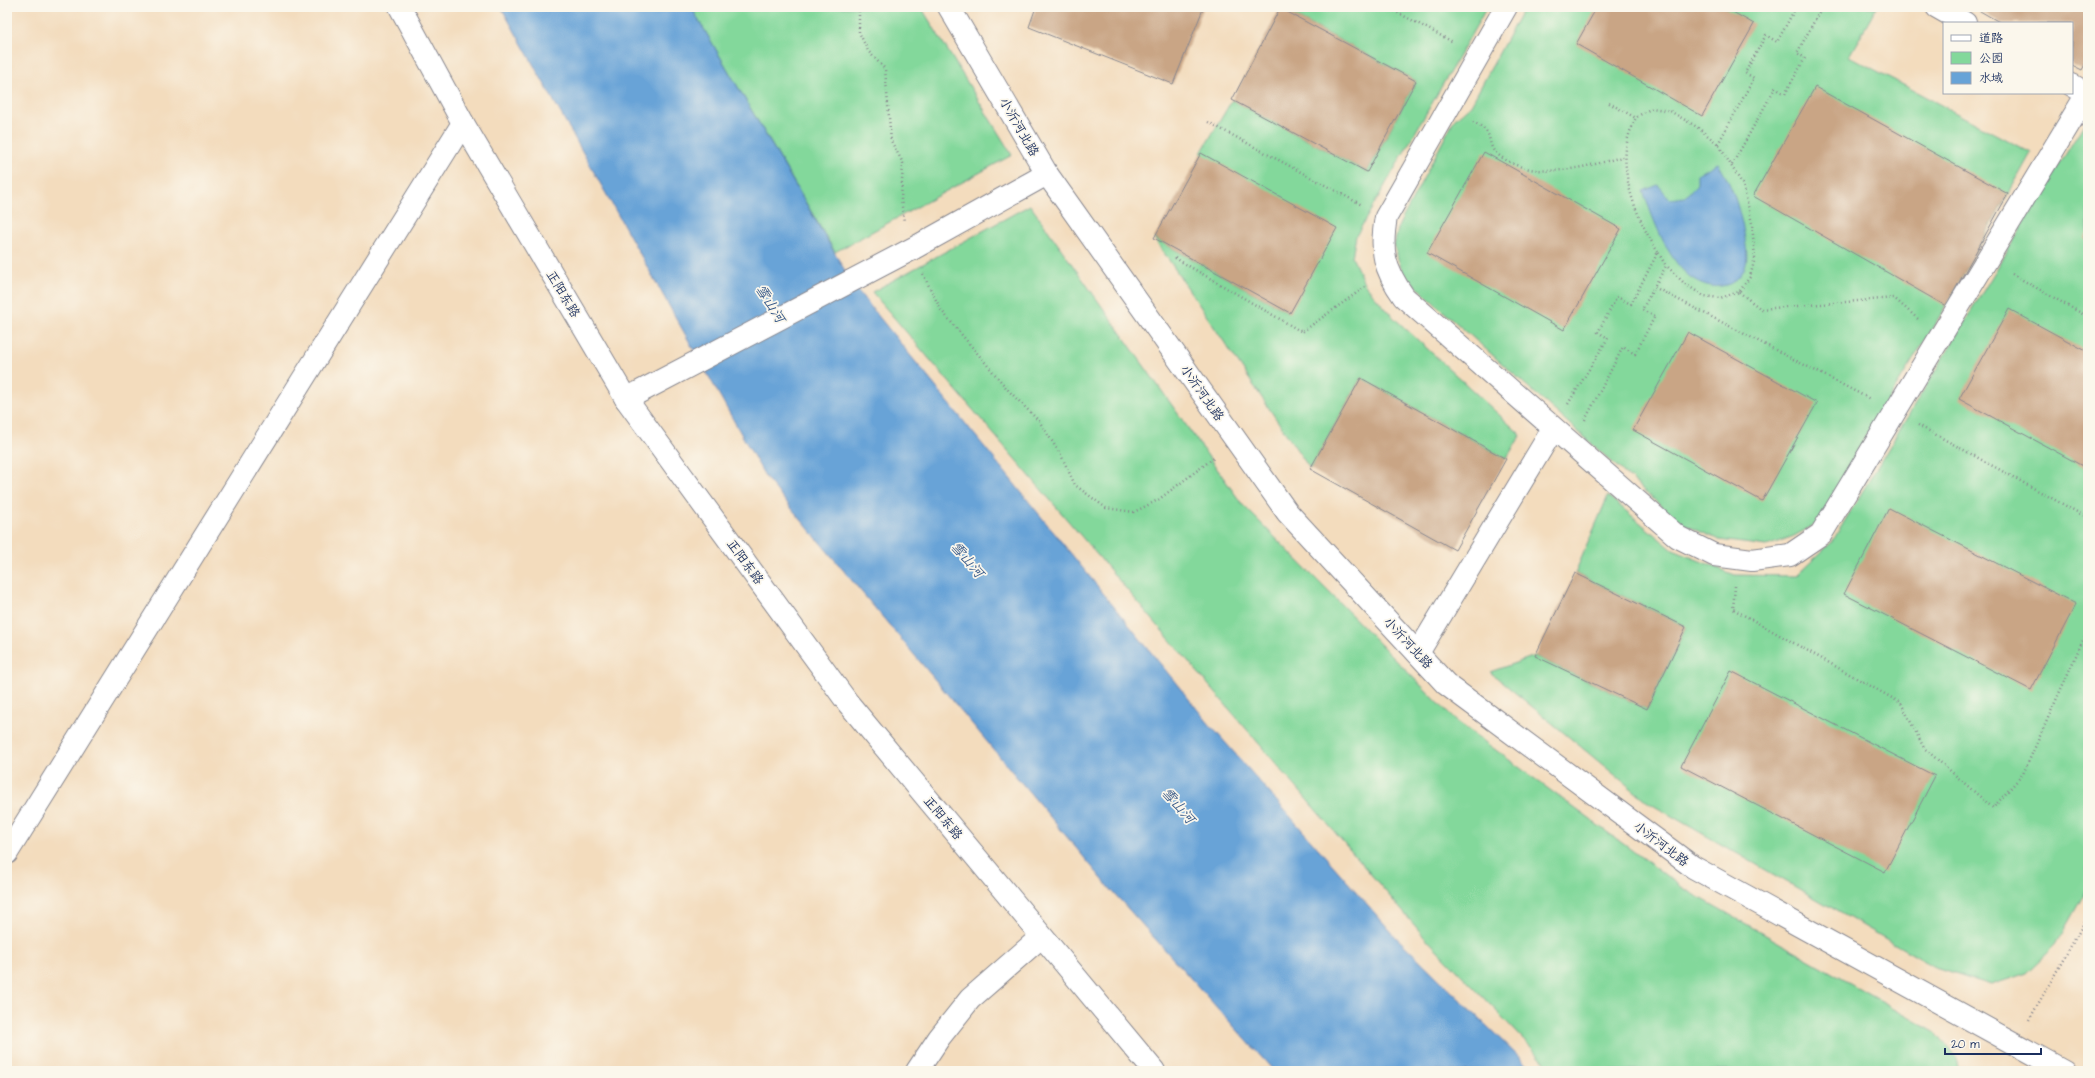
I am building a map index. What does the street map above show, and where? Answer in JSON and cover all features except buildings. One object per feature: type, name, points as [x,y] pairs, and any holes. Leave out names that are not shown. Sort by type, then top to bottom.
[{"type":"street","name":"正阳东路","points":[[400,7],[463,124],[626,399],[848,703],[1154,1071]]},
{"type":"street","name":"小沂河北路","points":[[949,7],[1047,174],[1287,512],[1446,684],[1693,867],[2064,1071]]},
{"type":"street","points":[[1506,7],[1386,217],[1382,238],[1384,260],[1388,271],[1404,297],[1678,538],[1714,555],[1752,560],[1790,555],[1821,534],[1987,260],[2082,91]]},
{"type":"street","points":[[1937,7],[1963,22]]},
{"type":"street","points":[[7,853],[463,124]]},
{"type":"street","points":[[626,399],[914,248],[1047,174]]},
{"type":"street","points":[[1418,653],[1553,429]]},
{"type":"street","points":[[917,1071],[939,1038],[970,999],[1041,936]]},
{"type":"path","points":[[859,7],[859,32],[868,51],[885,69],[891,141],[903,163],[901,199],[902,216],[924,279],[942,310],[1009,391],[1040,421],[1061,455],[1075,485],[1106,508],[1134,512],[1158,500],[1237,441]]},
{"type":"path","points":[[1387,7],[1478,56]]},
{"type":"path","points":[[1718,144],[1754,78],[1745,73],[1766,35],[1777,42],[1796,7]]},
{"type":"path","points":[[1732,166],[1775,88],[1785,94],[1805,58],[1797,53],[1822,7]]},
{"type":"path","points":[[1608,104],[1636,118]]},
{"type":"path","points":[[1448,108],[1486,131],[1494,152],[1507,161],[1526,169],[1551,171],[1580,168],[1626,156]]},
{"type":"path","points":[[1652,108],[1670,110],[1697,127],[1718,144],[1743,185],[1752,223],[1755,258],[1750,277],[1739,292],[1720,298],[1704,296],[1685,284],[1666,265],[1646,233],[1636,211],[1629,184],[1626,156],[1628,138],[1636,118],[1652,108]]},
{"type":"path","points":[[1208,122],[1386,217]]},
{"type":"path","points":[[1553,429],[1608,338],[1598,332],[1617,297],[1631,304],[1658,252]]},
{"type":"path","points":[[1175,258],[1302,332],[1388,271]]},
{"type":"path","points":[[1987,260],[2088,317]]},
{"type":"path","points":[[1572,445],[1623,347],[1635,354],[1639,348],[1655,316],[1642,310],[1666,265]]},
{"type":"path","points":[[1654,287],[1894,412],[2088,518]]},
{"type":"path","points":[[1739,292],[1761,309],[1894,298],[1939,338]]},
{"type":"path","points":[[1737,558],[1733,609],[1901,703],[1924,748],[1993,808],[2023,774],[2083,640],[2088,634]]},
{"type":"path","points":[[2015,1044],[2088,916]]},
{"type":"green space","points":[[691,7],[921,7],[1012,155],[835,252]]},
{"type":"green space","points":[[1487,7],[1356,236],[1352,257],[1365,285],[1394,318],[1521,435],[1506,459],[1361,378],[1310,469],[1154,238],[1290,313],[1201,153],[1232,100],[1367,172],[1416,81],[1280,8]]},
{"type":"green space","points":[[1524,7],[1877,7],[1849,56],[2031,153],[1946,306],[1869,431],[1818,523],[1794,536],[1767,546],[1719,540],[1679,522],[1423,293],[1402,271],[1394,246],[1399,225],[1454,120],[1471,105]]},
{"type":"green space","points":[[2087,94],[2088,888],[2056,945],[2027,973],[1991,985],[1935,967],[1649,803],[1490,672],[1535,656],[1647,709],[1686,627],[1575,573],[1608,496],[1673,550],[1735,575],[1796,576],[1832,542],[2087,119]]},
{"type":"green space","points":[[1030,205],[1242,504],[1455,720],[1683,888],[1936,1032],[1957,1059],[1960,1071],[1554,1071],[1422,934],[872,292]]},
{"type":"water","name":"雪山河","points":[[501,7],[691,7],[854,286],[1210,725],[1395,936],[1533,1071],[1274,1071],[1113,892],[766,478]]},
{"type":"water","points":[[1718,163],[1730,186],[1737,205],[1743,227],[1747,258],[1743,271],[1736,280],[1721,286],[1711,286],[1693,279],[1681,268],[1667,248],[1661,236],[1643,191],[1658,185],[1670,199],[1685,197],[1697,184],[1697,174]]}]
